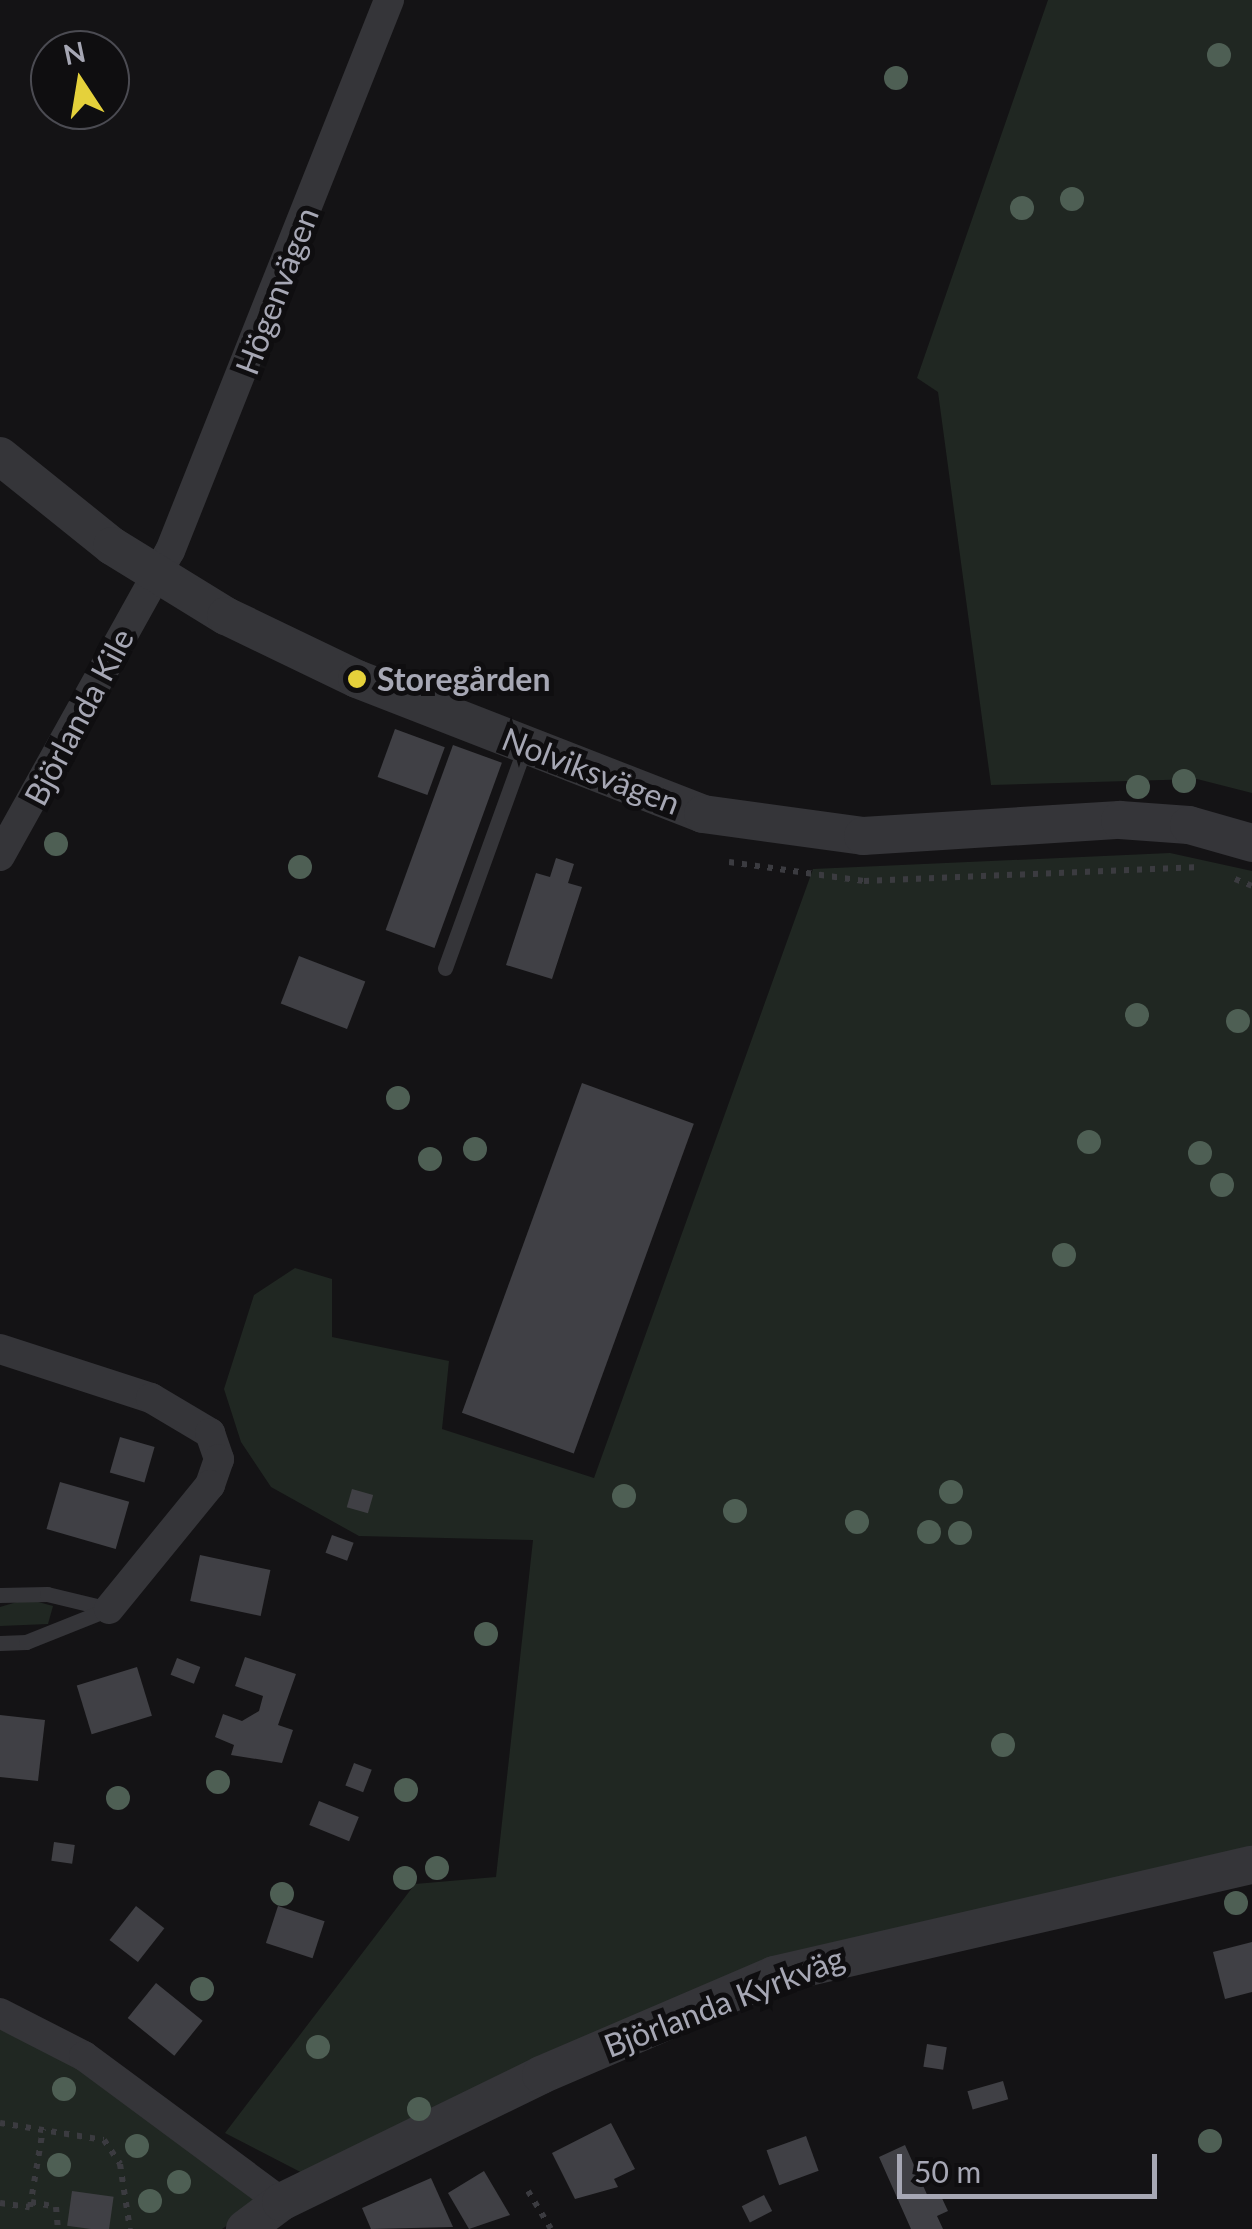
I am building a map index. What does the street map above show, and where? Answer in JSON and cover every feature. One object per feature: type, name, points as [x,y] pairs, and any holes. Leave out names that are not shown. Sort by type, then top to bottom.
[{"type":"street","name":"Högenvägen","points":[[157,578],[389,0]]},
{"type":"street","name":"Nolviksvägen","points":[[0,456],[157,578],[357,679],[703,814],[802,832],[1120,820],[1190,825],[1252,843]]},
{"type":"street","name":"Björlanda Kile","points":[[0,856],[157,578]]},
{"type":"street","points":[[0,1349],[151,1398],[210,1433],[219,1459],[210,1485],[109,1609]]},
{"type":"street","name":"Björlanda Kyrkväg","points":[[245,2229],[281,2202],[541,2075],[792,1969],[998,1930],[1252,1865]]},
{"type":"street","points":[[0,2013],[84,2056],[281,2202]]},
{"type":"lane","points":[[445,968],[525,747]]},
{"type":"lane","points":[[0,1595],[47,1594],[109,1609]]},
{"type":"lane","points":[[0,1642],[26,1642],[109,1609]]},
{"type":"path","points":[[728,862],[864,880],[1110,864],[1212,869]]},
{"type":"path","points":[[1226,874],[1252,886]]},
{"type":"path","points":[[0,2123],[104,2140],[116,2152],[130,2229]]},
{"type":"path","points":[[31,2202],[43,2129]]},
{"type":"path","points":[[528,2191],[551,2229]]},
{"type":"path","points":[[0,2203],[31,2202],[56,2207],[58,2229]]},
{"type":"shaded area","points":[[1048,0],[1252,0],[1252,793],[1197,779],[991,785],[938,392],[917,378]]},
{"type":"shaded area","points":[[1170,853],[1252,871],[1252,1858],[849,1942],[314,2179],[225,2133],[415,1884],[496,1877],[533,1540],[359,1536],[271,1487],[241,1442],[224,1389],[254,1295],[295,1268],[332,1279],[332,1337],[449,1361],[442,1429],[594,1478],[813,869]]},
{"type":"shaded area","points":[[27,1599],[53,1606],[48,1624],[0,1626],[0,1607]]},
{"type":"shaded area","points":[[0,2026],[93,2070],[262,2202],[222,2229],[0,2229]]},
{"type":"building","points":[[395,729],[445,747],[427,795],[378,777]]},
{"type":"building","points":[[453,745],[502,763],[434,948],[386,930]]},
{"type":"building","points":[[556,858],[574,864],[568,883],[582,887],[552,979],[506,965],[536,873],[550,877]]},
{"type":"building","points":[[299,956],[365,981],[347,1029],[281,1004]]},
{"type":"building","points":[[582,1083],[694,1124],[574,1454],[462,1413]]},
{"type":"building","points":[[120,1437],[155,1447],[144,1482],[110,1473]]},
{"type":"building","points":[[60,1482],[129,1502],[116,1549],[46,1529]]},
{"type":"building","points":[[352,1489],[373,1495],[368,1513],[347,1507]]},
{"type":"building","points":[[332,1535],[354,1543],[347,1561],[326,1553]]},
{"type":"building","points":[[200,1555],[270,1570],[261,1616],[190,1601]]},
{"type":"building","points":[[245,1657],[296,1674],[278,1725],[293,1730],[282,1763],[231,1755],[234,1745],[215,1737],[223,1714],[242,1721],[259,1711],[263,1696],[235,1686]]},
{"type":"building","points":[[177,1658],[200,1667],[194,1684],[171,1675]]},
{"type":"building","points":[[137,1667],[152,1716],[92,1734],[77,1685]]},
{"type":"building","points":[[0,1715],[45,1720],[38,1781],[0,1777]]},
{"type":"building","points":[[354,1763],[372,1770],[363,1792],[345,1785]]},
{"type":"building","points":[[319,1801],[359,1817],[349,1841],[309,1825]]},
{"type":"building","points":[[54,1842],[75,1845],[72,1864],[51,1861]]},
{"type":"building","points":[[136,1906],[164,1928],[138,1962],[110,1940]]},
{"type":"building","points":[[278,1906],[325,1921],[313,1958],[266,1943]]},
{"type":"building","points":[[1252,1942],[1252,1992],[1225,1999],[1213,1952]]},
{"type":"building","points":[[156,1983],[203,2021],[174,2056],[128,2018]]},
{"type":"building","points":[[927,2044],[947,2047],[943,2070],[923,2067]]},
{"type":"building","points":[[1003,2081],[1008,2099],[973,2109],[967,2091]]},
{"type":"building","points":[[611,2123],[635,2169],[614,2179],[618,2187],[575,2199],[552,2153]]},
{"type":"building","points":[[806,2136],[819,2171],[779,2185],[767,2150]]},
{"type":"building","points":[[905,2145],[929,2199],[940,2194],[948,2211],[937,2216],[943,2229],[911,2229],[879,2157]]},
{"type":"building","points":[[484,2171],[510,2215],[469,2229],[448,2193]]},
{"type":"building","points":[[431,2178],[453,2227],[371,2229],[362,2208]]},
{"type":"building","points":[[72,2191],[114,2197],[109,2229],[67,2226]]},
{"type":"building","points":[[764,2195],[772,2211],[750,2222],[742,2206]]},
{"type":"place","name":"Storegården","points":[[357,679]]}]
